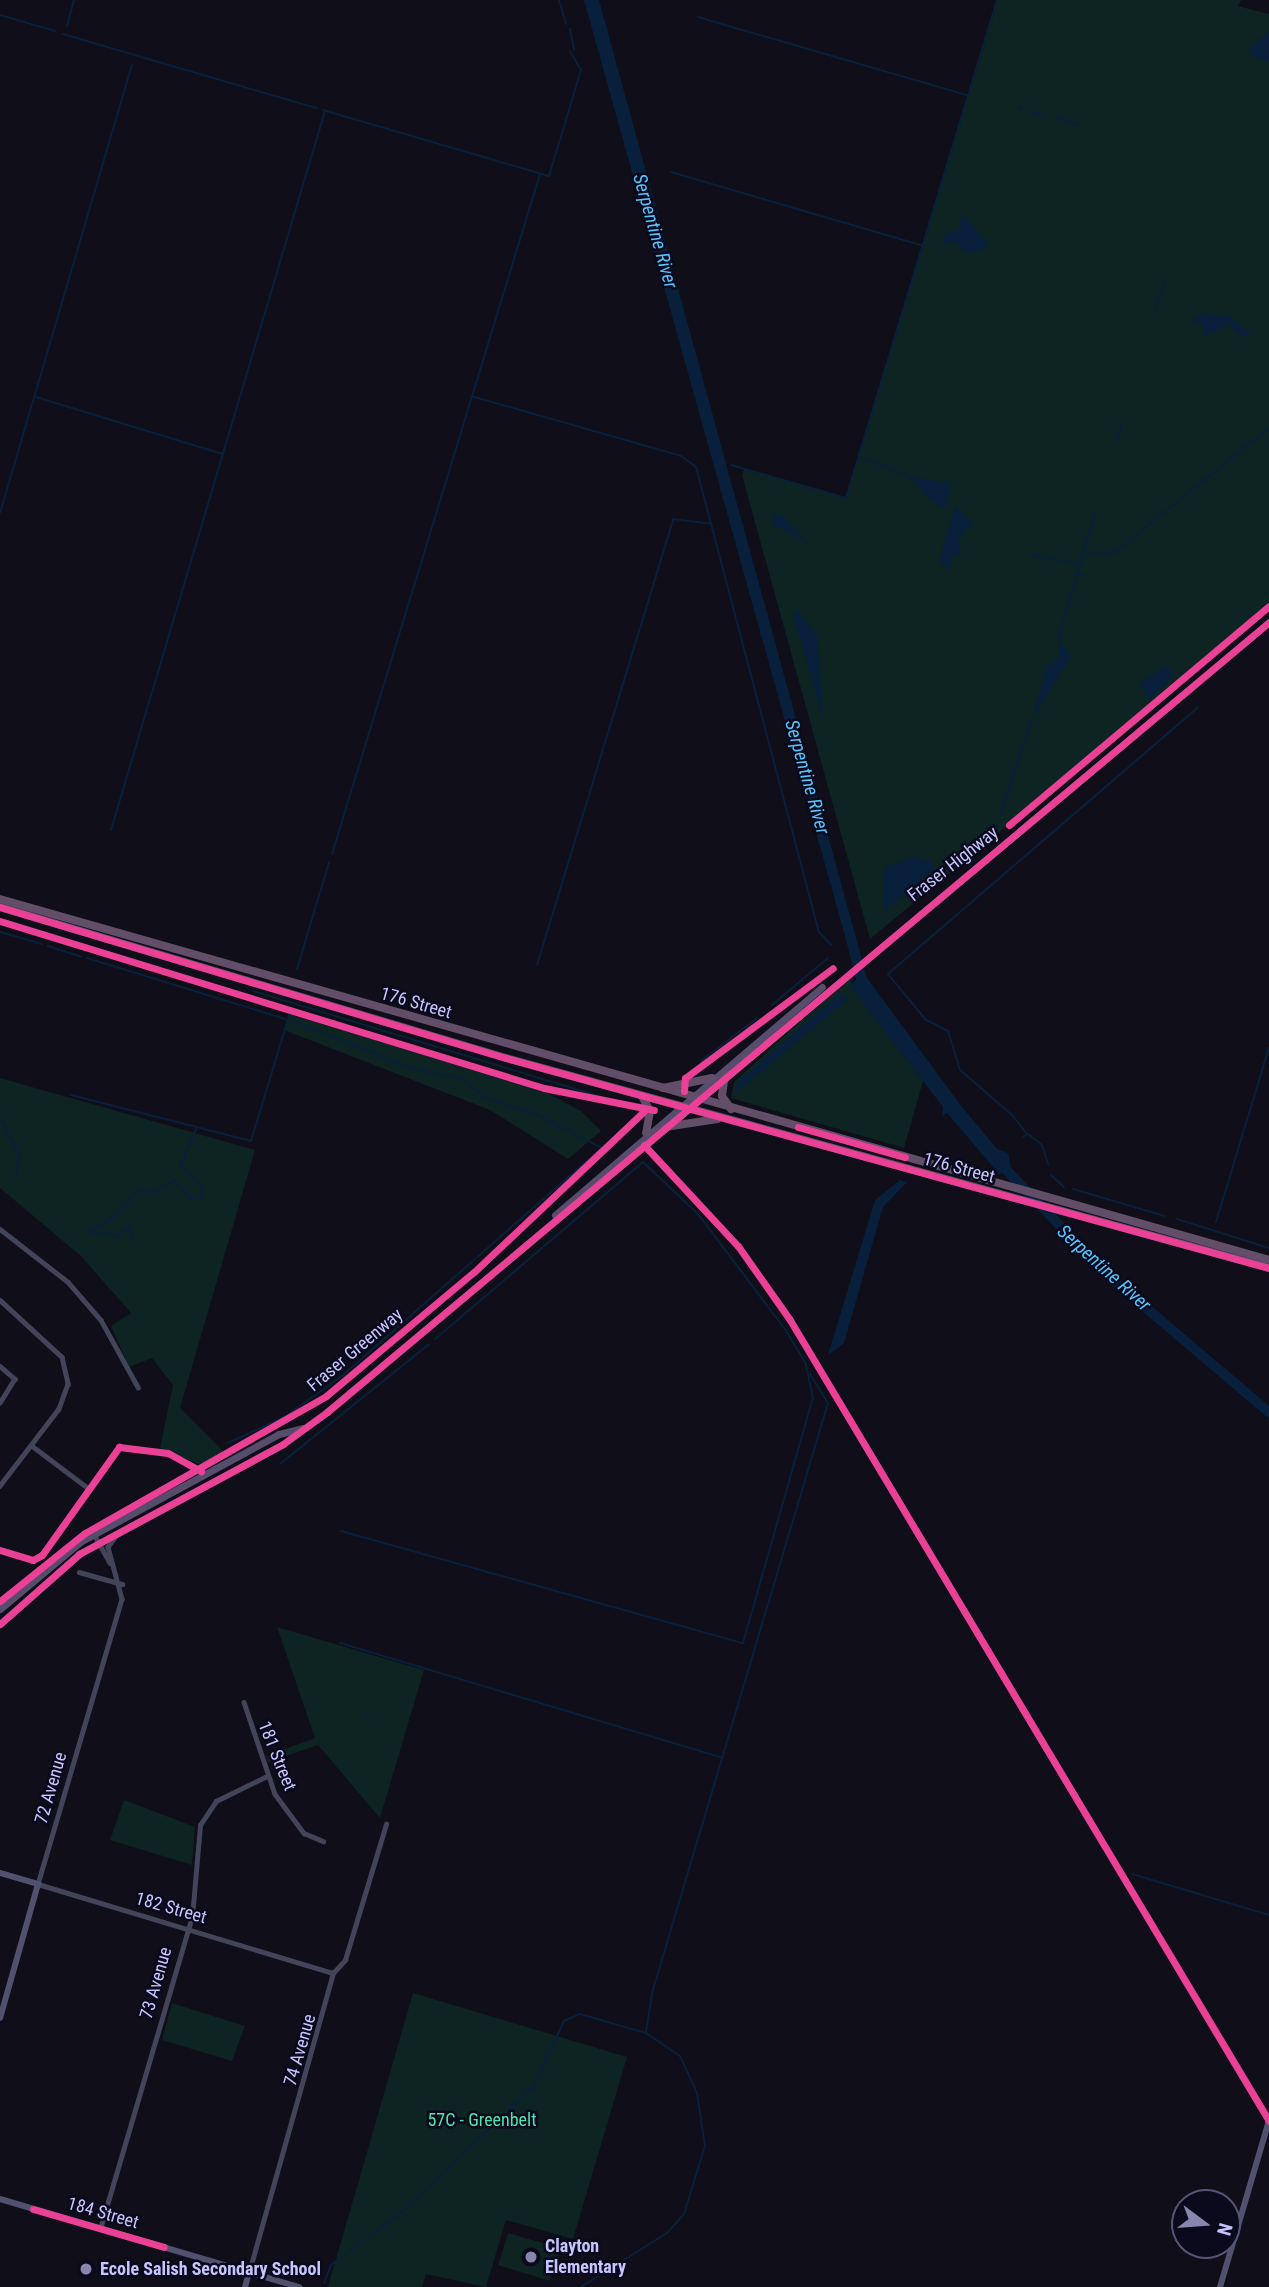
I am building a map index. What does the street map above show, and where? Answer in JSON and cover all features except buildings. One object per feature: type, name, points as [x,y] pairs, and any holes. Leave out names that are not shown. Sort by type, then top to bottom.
[{"type":"highway","name":"176 Street","points":[[0,899],[1269,1261]]},
{"type":"highway","name":"176 Street","points":[[0,906],[642,1096],[1269,1268]]},
{"type":"highway","points":[[725,1074],[722,1096],[732,1109]]},
{"type":"highway","points":[[659,1088],[712,1078]]},
{"type":"highway","points":[[642,1096],[650,1111],[646,1133]]},
{"type":"highway","points":[[665,1126],[722,1118]]},
{"type":"main road","name":"Fraser Highway","points":[[515,1253],[580,1189],[646,1133],[725,1074],[1269,622]]},
{"type":"main road","name":"Fraser Highway","points":[[693,1098],[712,1078],[802,1000],[849,969]]},
{"type":"main road","name":"Fraser Highway","points":[[0,1624],[40,1583],[99,1543],[313,1423],[581,1199],[665,1126],[682,1107]]},
{"type":"main road","points":[[581,1199],[682,1107]]},
{"type":"main road","name":"Fraser Highway","points":[[0,1609],[37,1572],[94,1533],[279,1434],[313,1423]]},
{"type":"main road","name":"182 Street","points":[[0,1873],[38,1884]]},
{"type":"main road","name":"72 Avenue","points":[[0,2018],[38,1884]]},
{"type":"main road","points":[[1220,2287],[1269,2120]]},
{"type":"main road","name":"184 Street","points":[[0,2199],[299,2287]]},
{"type":"main road","name":"74 Avenue","points":[[245,2287],[249,2272]]},
{"type":"street","points":[[644,1145],[738,1246],[790,1320],[1269,2120]]},
{"type":"street","points":[[0,1229],[68,1282],[101,1320],[138,1387]]},
{"type":"street","points":[[0,1300],[65,1366],[64,1400],[0,1486]]},
{"type":"street","points":[[0,1366],[15,1380],[0,1403]]},
{"type":"street","points":[[31,1446],[88,1488]]},
{"type":"street","points":[[113,1566],[108,1548],[120,1532]]},
{"type":"street","points":[[94,1533],[122,1584]]},
{"type":"street","points":[[79,1572],[122,1584]]},
{"type":"street","name":"72 Avenue","points":[[38,1884],[122,1584]]},
{"type":"street","name":"181 Street","points":[[244,1702],[267,1776],[292,1818],[323,1841]]},
{"type":"street","name":"73 Avenue","points":[[100,2229],[188,1927],[205,1815],[229,1792],[267,1776]]},
{"type":"street","name":"74 Avenue","points":[[249,2272],[333,1973],[345,1960],[386,1824]]},
{"type":"street","name":"182 Street","points":[[38,1884],[188,1927],[333,1973]]},
{"type":"green space","points":[[998,0],[1241,0],[1238,6],[1269,14],[1269,609],[870,939],[742,475],[744,469],[846,498]]},
{"type":"green space","points":[[854,973],[851,986],[923,1081],[904,1148],[731,1098],[734,1082]]},
{"type":"green space","points":[[288,1014],[536,1087],[581,1111],[601,1131],[568,1159],[490,1110],[284,1030]]},
{"type":"green space","points":[[0,1078],[255,1150],[180,1408],[224,1452],[211,1460],[199,1464],[160,1448],[173,1385],[152,1358],[129,1367],[111,1326],[131,1313],[81,1256],[0,1188]]},
{"type":"green space","points":[[277,1627],[424,1670],[380,1818],[318,1745],[268,1762],[266,1756],[315,1738]]},
{"type":"green space","points":[[124,1800],[195,1827],[192,1865],[110,1840]]},
{"type":"green space","name":"57C - Greenbelt","points":[[413,1993],[627,2057],[573,2239],[506,2220],[486,2287],[426,2274],[422,2287],[328,2287]]},
{"type":"green space","points":[[172,2003],[245,2026],[232,2061],[162,2040]]},
{"type":"green space","points":[[508,2233],[560,2248],[550,2281],[498,2265]]},
{"type":"water","points":[[584,0],[599,0],[867,978],[959,1103],[997,1149],[1008,1153],[1011,1168],[999,1174],[947,1113],[942,1116],[943,1107],[850,986],[856,979],[845,936]]},
{"type":"water","points":[[1269,31],[1269,61],[1249,55],[1249,50]]},
{"type":"water","points":[[962,214],[988,244],[985,249],[967,253],[953,241],[942,245],[946,234],[959,230]]},
{"type":"water","points":[[1202,314],[1229,316],[1251,335],[1243,337],[1229,324],[1204,336],[1203,325],[1191,320]]},
{"type":"water","points":[[910,477],[951,483],[946,508],[934,503]]},
{"type":"water","points":[[956,506],[972,523],[958,539],[961,552],[952,557],[949,571],[939,560]]},
{"type":"water","points":[[774,514],[781,515],[808,543],[772,524]]},
{"type":"water","points":[[796,609],[817,635],[823,718],[793,615]]},
{"type":"water","points":[[1059,640],[1071,656],[1033,718],[1046,668],[1059,657]]},
{"type":"water","points":[[1163,667],[1171,668],[1172,679],[1149,699],[1139,684]]},
{"type":"water","points":[[912,857],[931,861],[935,869],[884,911],[883,869]]},
{"type":"water","points":[[841,993],[848,999],[733,1095],[739,1081]]},
{"type":"water","points":[[900,1180],[907,1182],[883,1207],[844,1343],[828,1355],[875,1200]]},
{"type":"waterway","points":[[67,26],[74,0]]},
{"type":"waterway","points":[[559,0],[566,24]]},
{"type":"waterway","points":[[731,465],[846,498],[997,0]]},
{"type":"waterway","points":[[0,15],[55,31]]},
{"type":"waterway","points":[[698,17],[967,95]]},
{"type":"waterway","points":[[570,29],[574,50]]},
{"type":"waterway","points":[[63,34],[316,108]]},
{"type":"waterway","points":[[323,110],[549,176],[581,70],[570,51]]},
{"type":"waterway","points":[[0,513],[132,65]]},
{"type":"waterway","points":[[1019,107],[1023,109]]},
{"type":"waterway","points":[[111,830],[325,111]]},
{"type":"waterway","points":[[1028,111],[1043,115]]},
{"type":"waterway","points":[[1057,118],[1078,124]]},
{"type":"waterway","points":[[671,172],[921,245]]},
{"type":"waterway","points":[[332,854],[540,174]]},
{"type":"waterway","points":[[1154,314],[1165,281]]},
{"type":"waterway","points":[[471,396],[681,456],[696,467],[819,932],[831,945]]},
{"type":"waterway","points":[[36,397],[222,454]]},
{"type":"waterway","points":[[1116,442],[1122,423]]},
{"type":"waterway","points":[[1081,555],[1114,553],[1269,428]]},
{"type":"waterway","points":[[859,457],[910,476]]},
{"type":"waterway","points":[[1058,639],[1095,514]]},
{"type":"waterway","points":[[537,965],[673,519],[711,524]]},
{"type":"waterway","points":[[1030,554],[1076,564]]},
{"type":"waterway","points":[[1077,574],[1086,576]]},
{"type":"waterway","points":[[1023,1137],[1027,1134],[1012,1115],[960,1070],[948,1031],[926,1020],[888,974],[1198,707]]},
{"type":"waterway","points":[[1000,816],[1032,718]]},
{"type":"waterway","points":[[956,856],[996,825]]},
{"type":"waterway","points":[[297,969],[329,862]]},
{"type":"waterway","points":[[0,932],[42,944]]},
{"type":"waterway","points":[[48,946],[81,957]]},
{"type":"waterway","points":[[87,958],[285,1019]]},
{"type":"waterway","points":[[772,1005],[828,958]]},
{"type":"waterway","points":[[253,991],[629,1105]]},
{"type":"waterway","points":[[700,1062],[757,1018]]},
{"type":"waterway","points":[[71,1095],[251,1141],[288,1019],[410,1068],[462,1079],[487,1099],[536,1114],[602,1148]]},
{"type":"waterway","points":[[1216,1222],[1269,1048]]},
{"type":"waterway","points":[[0,1118],[20,1157],[15,1179]]},
{"type":"waterway","points":[[132,1240],[130,1226],[117,1236],[87,1231],[110,1220],[139,1190],[154,1193],[174,1180],[191,1198],[201,1198],[203,1187],[180,1166],[196,1129]]},
{"type":"waterway","points":[[1028,1134],[1042,1145],[1048,1164]]},
{"type":"waterway","points":[[228,1443],[286,1416],[343,1375],[601,1148]]},
{"type":"waterway","name":"Serpentine River","points":[[998,1161],[1106,1274],[1269,1412]]},
{"type":"waterway","points":[[341,1531],[743,1643],[813,1398],[806,1364],[787,1332],[698,1214],[643,1162],[435,1339]]},
{"type":"waterway","points":[[1051,1175],[1064,1187]]},
{"type":"waterway","points":[[1073,1189],[1165,1216]]},
{"type":"waterway","points":[[1177,1219],[1269,1248]]},
{"type":"waterway","points":[[280,1464],[429,1344]]},
{"type":"waterway","points":[[646,2032],[652,1993],[828,1403],[810,1374]]},
{"type":"waterway","points":[[340,1643],[721,1757]]},
{"type":"waterway","points":[[362,1715],[368,1715]]},
{"type":"waterway","points":[[1132,1874],[1269,1915]]},
{"type":"waterway","points":[[324,2283],[331,2265],[401,2213],[534,2086],[564,2021],[580,2014],[646,2033],[680,2056],[697,2093],[705,2146],[684,2214],[667,2233],[581,2287]]},
{"type":"cycle path","points":[[1009,825],[1269,606]]},
{"type":"cycle path","points":[[0,1624],[79,1554],[283,1444],[327,1412],[1269,622]]},
{"type":"cycle path","points":[[0,907],[506,1058],[1269,1268]]},
{"type":"cycle path","points":[[0,921],[544,1088],[654,1110]]},
{"type":"cycle path","points":[[684,1091],[685,1078],[833,968]]},
{"type":"cycle path","name":"Fraser Greenway","points":[[0,1601],[85,1533],[326,1396],[474,1272],[643,1112]]},
{"type":"cycle path","points":[[798,1127],[905,1157]]},
{"type":"cycle path","points":[[644,1145],[738,1246],[790,1320],[1269,2121]]},
{"type":"cycle path","points":[[0,1550],[33,1560],[42,1555],[119,1447],[168,1453],[201,1471]]},
{"type":"cycle path","points":[[33,2209],[164,2247]]},
{"type":"place","name":"Clayton Elementary","points":[[531,2257]]},
{"type":"place","name":"Ecole Salish Secondary School","points":[[86,2269]]}]
